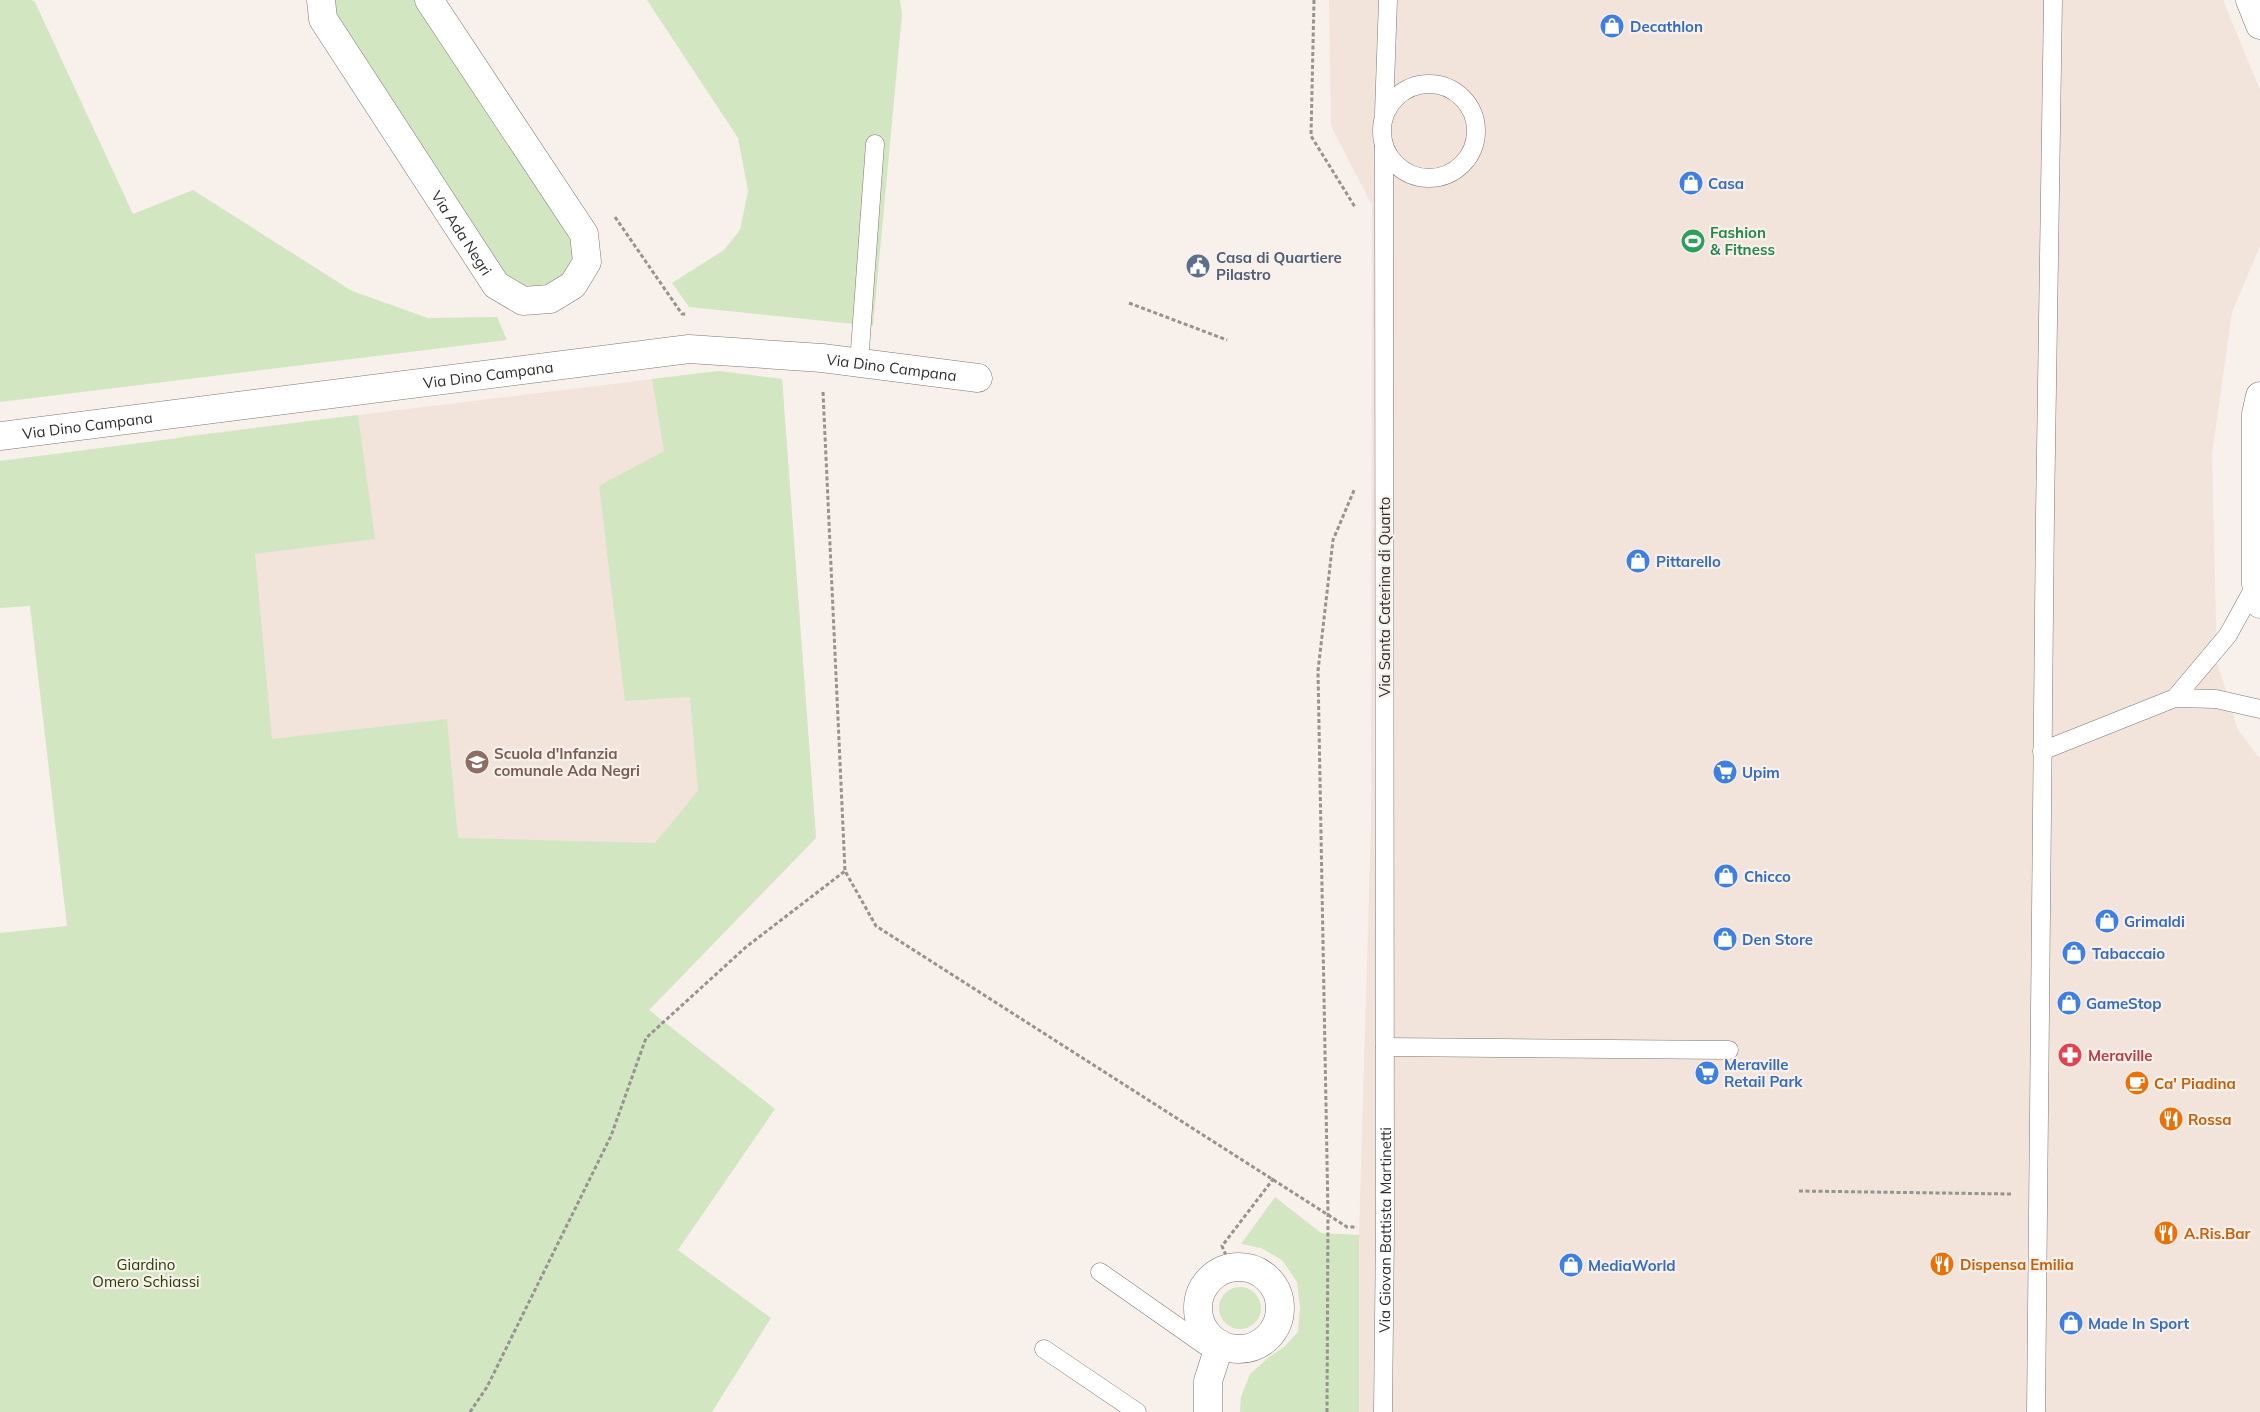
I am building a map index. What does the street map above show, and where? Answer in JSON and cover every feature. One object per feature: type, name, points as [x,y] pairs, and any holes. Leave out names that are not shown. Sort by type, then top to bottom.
[{"type":"street","name":"Via Ada Negri","points":[[321,0],[323,20],[496,285],[523,302],[550,299],[573,285],[587,262],[584,234],[429,0]]},
{"type":"street","points":[[2250,0],[2260,25]]},
{"type":"street","name":"Via Dino Campana","points":[[0,436],[688,349],[822,358],[978,378]]},
{"type":"street","points":[[2258,594],[2256,414],[2260,396]]},
{"type":"street","points":[[1243,1266],[1255,1269],[1265,1276],[1279,1296],[1281,1308],[1279,1320],[1274,1331],[1255,1346],[1243,1349],[1218,1349],[1201,1323],[1198,1309],[1200,1294],[1207,1282],[1218,1272],[1231,1267],[1243,1266]]},
{"type":"street","points":[[1208,1412],[1208,1381],[1218,1349]]},
{"type":"lane","points":[[1384,114],[1393,100],[1406,89],[1421,84],[1437,85],[1451,90],[1463,99],[1471,111],[1476,125],[1475,140],[1470,154],[1462,166],[1449,174],[1435,178],[1419,178],[1404,171],[1391,161],[1384,146],[1381,130],[1384,114],[1388,0]]},
{"type":"lane","points":[[2036,1412],[2042,751],[2053,0]]},
{"type":"lane","points":[[859,363],[875,144]]},
{"type":"lane","name":"Via Santa Caterina di Quarto","points":[[1384,146],[1385,1047]]},
{"type":"lane","points":[[2175,698],[2228,634],[2258,594]]},
{"type":"lane","points":[[2042,751],[2175,698],[2216,699],[2260,709]]},
{"type":"lane","points":[[1385,1047],[1729,1050]]},
{"type":"lane","name":"Via Giovan Battista Martinetti","points":[[1383,1412],[1385,1047]]},
{"type":"lane","points":[[1100,1272],[1218,1349]]},
{"type":"lane","points":[[1044,1349],[1137,1412]]},
{"type":"path","points":[[1314,0],[1311,136],[1354,206],[1355,216]]},
{"type":"path","points":[[614,216],[682,314],[691,315]]},
{"type":"path","points":[[1129,303],[1228,340]]},
{"type":"path","points":[[822,358],[845,871],[876,926],[1328,1214]]},
{"type":"path","points":[[1327,1412],[1328,1214],[1318,671],[1333,540],[1356,485]]},
{"type":"path","points":[[470,1412],[487,1387],[611,1136],[646,1038],[746,946],[845,871]]},
{"type":"path","points":[[1231,1267],[1222,1246],[1274,1178]]},
{"type":"path","points":[[1799,1191],[2015,1194]]},
{"type":"shaded area","points":[[1329,0],[2223,0],[2260,90],[2260,246],[2232,312],[2212,454],[2217,662],[2238,730],[2260,759],[2260,1412],[1359,1412],[1359,1235],[1371,825],[1372,205],[1331,126]]},
{"type":"shaded area","name":"Scuola d'Infanzia comunale Ada Negri","points":[[719,371],[782,379],[816,838],[649,1010],[148,954],[179,437]]},
{"type":"green space","points":[[0,0],[32,0],[35,2],[133,214],[193,190],[352,291],[428,318],[497,317],[507,340],[0,402]]},
{"type":"green space","points":[[330,0],[418,0],[573,238],[574,262],[564,278],[528,292],[501,274],[332,13]]},
{"type":"green space","points":[[647,0],[900,0],[902,14],[873,326],[689,307],[672,283],[724,250],[740,230],[748,191],[738,138]]},
{"type":"green space","name":"Giardino Omero Schiassi","points":[[719,371],[782,379],[816,838],[649,1010],[775,1109],[678,1250],[771,1318],[712,1412],[0,1412],[0,933],[67,926],[30,606],[0,608],[0,461],[358,415],[375,539],[255,554],[272,739],[447,719],[458,838],[655,843],[698,791],[690,697],[625,701],[599,486],[664,451],[652,379]]},
{"type":"green space","points":[[1275,1197],[1321,1233],[1359,1235],[1359,1412],[1240,1412],[1241,1397],[1250,1374],[1284,1347],[1298,1332],[1300,1308],[1297,1282],[1282,1260],[1261,1248],[1241,1244]]},
{"type":"green space","points":[[1244,1287],[1252,1290],[1258,1296],[1261,1308],[1258,1320],[1252,1326],[1236,1329],[1228,1326],[1222,1320],[1219,1304],[1222,1296],[1228,1290]]},
{"type":"place","name":"Decathlon","points":[[1612,26]]},
{"type":"place","name":"Casa","points":[[1691,183]]},
{"type":"place","name":"Fashion & Fitness","points":[[1693,241]]},
{"type":"place","name":"Casa di Quartiere Pilastro","points":[[1198,266]]},
{"type":"place","name":"Pittarello","points":[[1638,561]]},
{"type":"place","name":"Scuola d'Infanzia comunale Ada Negri","points":[[477,762]]},
{"type":"place","name":"Upim","points":[[1725,772]]},
{"type":"place","name":"Chicco","points":[[1726,876]]},
{"type":"place","name":"Grimaldi","points":[[2107,921]]},
{"type":"place","name":"Den Store","points":[[1725,939]]},
{"type":"place","name":"Tabaccaio","points":[[2074,953]]},
{"type":"place","name":"GameStop","points":[[2069,1003]]},
{"type":"place","name":"Meraville","points":[[2070,1055]]},
{"type":"place","name":"Meraville Retail Park","points":[[1707,1073]]},
{"type":"place","name":"Ca' Piadina","points":[[2137,1083]]},
{"type":"place","name":"Rossa","points":[[2171,1119]]},
{"type":"place","name":"A.Ris.Bar","points":[[2166,1233]]},
{"type":"place","name":"Dispensa Emilia","points":[[1942,1264]]},
{"type":"place","name":"MediaWorld","points":[[1571,1265]]},
{"type":"place","name":"Made In Sport","points":[[2071,1323]]}]
